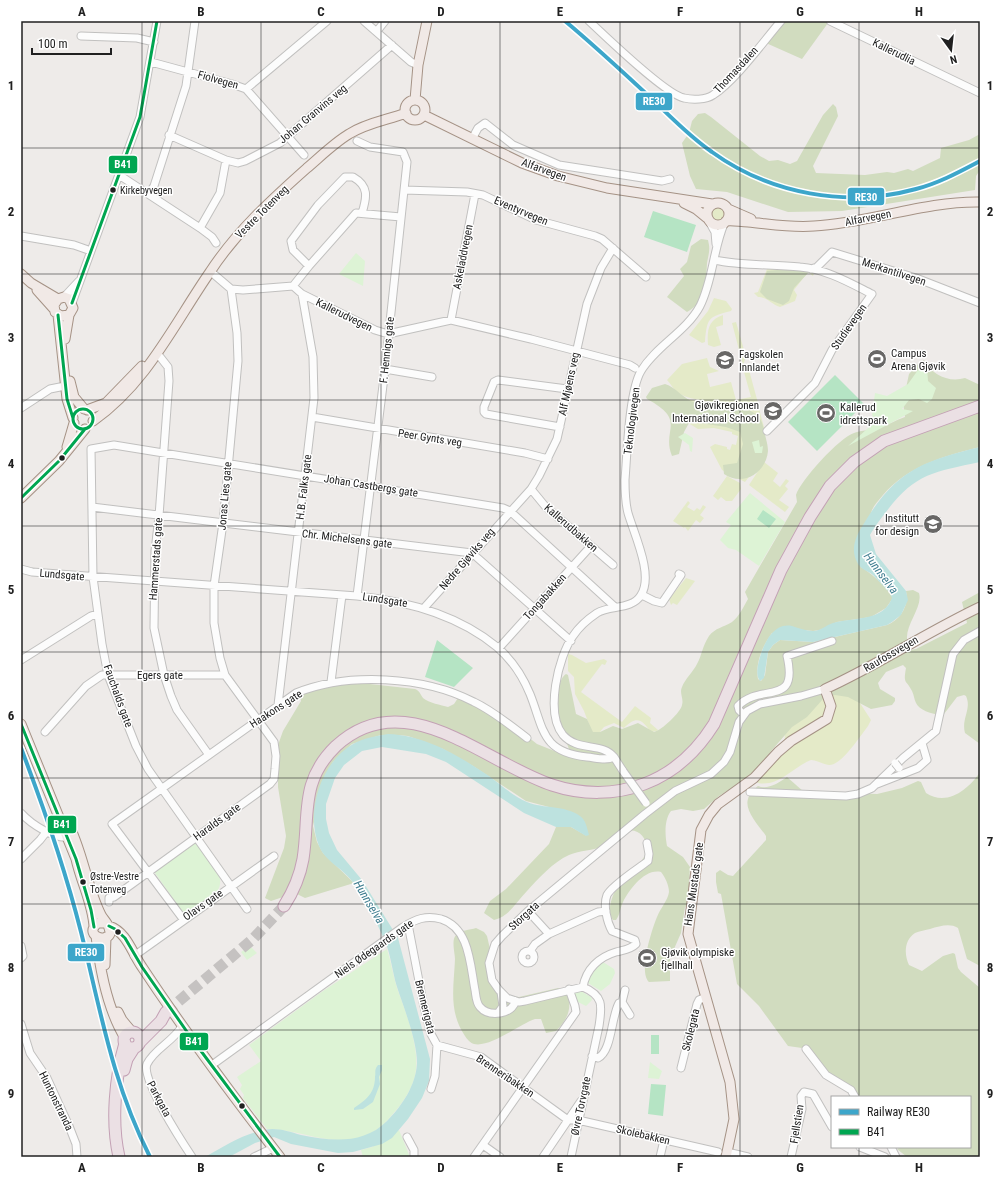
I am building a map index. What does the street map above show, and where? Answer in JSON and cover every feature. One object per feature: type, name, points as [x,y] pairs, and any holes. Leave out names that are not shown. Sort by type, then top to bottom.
[{"type":"highway","points":[[284,906],[293,889],[301,867],[308,799],[317,772],[325,759],[341,742],[371,726],[400,722],[432,727],[536,779],[579,792],[605,793],[627,790],[653,781],[675,767],[698,747],[714,724],[778,576],[807,522],[830,486],[858,458],[884,441],[980,406]]},
{"type":"highway","points":[[119,1157],[116,1138],[118,1072],[132,1039]]},
{"type":"main road","points":[[415,100],[418,65],[427,21]]},
{"type":"main road","points":[[411,100],[415,100],[419,100],[425,106],[424,115],[422,118],[415,120],[408,117],[406,113],[406,106],[411,100]]},
{"type":"main road","name":"Vestre Totenveg","points":[[93,420],[115,403],[144,372],[210,271],[268,203],[334,145],[356,130],[406,113]]},
{"type":"main road","name":"Alfarvegen","points":[[424,115],[522,163],[558,176],[591,185],[672,199],[712,204]]},
{"type":"main road","name":"Alfarvegen","points":[[672,199],[696,209],[708,220]]},
{"type":"main road","name":"Alfarvegen","points":[[725,223],[755,222],[787,226],[814,226],[847,223],[931,206],[980,202]]},
{"type":"main road","points":[[721,203],[728,209],[729,217],[725,223],[717,226],[708,220],[707,210],[712,204],[721,203]]},
{"type":"main road","name":"Alfarvegen","points":[[728,209],[755,222]]},
{"type":"main road","points":[[21,274],[31,283],[56,312],[64,316],[69,315]]},
{"type":"main road","points":[[21,498],[66,452],[85,429],[91,426],[93,420],[92,415],[75,400],[71,386],[65,340],[69,315],[73,308],[72,302],[31,283]]},
{"type":"main road","points":[[61,298],[55,303],[65,386],[69,406],[74,420],[79,428],[85,429]]},
{"type":"main road","name":"Vestre Totenveg","points":[[86,410],[106,403],[133,374],[157,353]]},
{"type":"main road","points":[[66,452],[76,412],[86,410]]},
{"type":"main road","name":"Raufossvegen","points":[[825,689],[851,677],[917,638],[980,607]]},
{"type":"main road","name":"Hans Mustads gate","points":[[723,1154],[734,1125],[733,1098],[727,1067],[689,941],[687,929],[700,836],[703,825],[722,800],[748,788],[787,744],[827,718],[831,706],[825,689]]},
{"type":"main road","points":[[21,724],[70,834],[96,901],[110,932],[103,937]]},
{"type":"main road","points":[[70,834],[92,911],[94,932],[103,937],[120,941],[128,952],[134,956],[180,1022],[193,1031],[208,1051],[212,1065],[280,1157]]},
{"type":"main road","points":[[94,927],[98,923],[107,925],[119,931],[133,950],[134,956]]},
{"type":"main road","points":[[103,937],[104,962],[110,986],[119,1015],[132,1039]]},
{"type":"street","points":[[72,302],[140,117],[157,21]]},
{"type":"street","points":[[149,194],[154,186],[169,135],[186,86],[195,21]]},
{"type":"street","points":[[246,89],[327,21]]},
{"type":"street","points":[[364,21],[411,62],[418,65]]},
{"type":"street","points":[[377,31],[385,21]]},
{"type":"street","name":"Thomasdalen","points":[[589,21],[667,89],[682,98],[703,99],[712,96],[726,85],[781,21]]},
{"type":"street","name":"Kallerudlia","points":[[830,21],[980,93]]},
{"type":"street","points":[[81,36],[137,38],[154,42]]},
{"type":"street","name":"Johan Granvins veg","points":[[226,160],[238,163],[250,160],[288,136],[392,45]]},
{"type":"street","name":"Fiolvegen","points":[[150,62],[246,89],[304,155]]},
{"type":"street","points":[[472,139],[478,128],[485,123],[513,145],[559,165],[662,181],[670,178]]},
{"type":"street","points":[[169,135],[226,160],[219,198],[200,228]]},
{"type":"street","name":"F. Hennigs gate","points":[[356,596],[385,369],[407,162],[403,152],[370,147],[357,141]]},
{"type":"street","points":[[119,176],[200,228],[212,237],[216,243]]},
{"type":"street","points":[[210,271],[231,289],[243,290],[293,286],[309,266],[359,213],[367,198],[365,188],[353,177],[345,177],[318,205],[291,241],[293,250],[309,266]]},
{"type":"street","name":"Eventyrvegen","points":[[404,190],[483,195],[536,220],[595,236],[613,248],[646,278]]},
{"type":"street","name":"Askeladdvegen","points":[[451,320],[475,194]]},
{"type":"street","points":[[359,213],[401,217]]},
{"type":"street","name":"Teknologivegen","points":[[708,220],[714,232],[717,246]]},
{"type":"street","name":"Teknologivegen","points":[[642,595],[644,578],[642,554],[628,512],[624,480],[635,387],[641,372],[647,364],[680,331],[699,308],[725,223]]},
{"type":"street","points":[[21,236],[74,245],[91,251]]},
{"type":"street","name":"Alf Mjøens veg","points":[[510,511],[531,489],[548,459],[560,427],[567,389],[587,304],[602,268],[613,248]]},
{"type":"street","name":"Merkantilvegen","points":[[811,269],[816,267],[832,252],[916,278],[980,303]]},
{"type":"street","name":"Studievegen","points":[[714,260],[746,265],[800,267],[811,269],[828,273],[872,294],[833,348],[815,383],[768,431]]},
{"type":"street","points":[[61,298],[80,279]]},
{"type":"street","name":"Kallerudvegen","points":[[293,286],[302,294],[375,330],[388,334]]},
{"type":"street","name":"Jonas Lies gate","points":[[231,289],[237,333],[238,361],[223,523],[214,586],[214,623],[220,658],[226,675],[258,720]]},
{"type":"street","name":"H.B. Falks gate","points":[[278,705],[312,417],[314,380],[313,357],[302,294]]},
{"type":"street","points":[[388,334],[451,320],[484,327],[635,368]]},
{"type":"street","name":"Hammerstads gate","points":[[157,353],[166,363],[169,372],[159,516],[155,551],[154,628],[164,675],[177,710],[209,755]]},
{"type":"street","points":[[385,369],[432,377]]},
{"type":"street","points":[[560,427],[486,414],[484,412],[484,408],[494,382],[498,380],[567,389]]},
{"type":"street","points":[[21,408],[50,389],[65,386]]},
{"type":"street","name":"Peer Gynts veg","points":[[312,417],[525,453],[548,459]]},
{"type":"street","name":"Johan Castbergs gate","points":[[91,449],[114,445],[503,508],[510,511],[615,607]]},
{"type":"street","name":"Fauchalds gate","points":[[91,449],[93,577],[97,614],[108,675],[136,746],[161,789],[247,910]]},
{"type":"street","name":"Kallerudbakken","points":[[531,489],[545,506],[613,565]]},
{"type":"street","name":"Chr. Michelsens gate","points":[[92,507],[472,553]]},
{"type":"street","name":"Nedre Gjøviks veg","points":[[424,608],[510,511]]},
{"type":"street","name":"Tongabakken","points":[[498,648],[591,546]]},
{"type":"street","points":[[472,553],[570,641]]},
{"type":"street","name":"Lundsgate","points":[[21,569],[32,572],[154,582],[356,596],[386,599],[424,608],[459,623],[498,648],[522,677],[530,694],[542,729],[550,742],[571,754],[605,759],[614,757]]},
{"type":"street","points":[[650,810],[614,757],[607,751],[582,746],[572,742],[558,727],[554,712],[555,695],[558,677],[570,641],[588,619],[605,609],[636,601],[642,595],[662,603],[681,575],[679,574]]},
{"type":"street","points":[[331,682],[342,595]]},
{"type":"street","points":[[21,660],[97,614]]},
{"type":"street","points":[[748,788],[846,796],[868,791],[903,758],[936,731],[953,654],[964,640],[980,632]]},
{"type":"street","points":[[744,715],[739,710],[738,706],[743,701],[759,695],[779,692],[787,685],[790,675],[787,656],[832,641]]},
{"type":"street","name":"Egers gate","points":[[45,732],[86,686],[102,675],[226,675]]},
{"type":"street","name":"Haakons gate","points":[[147,872],[112,824],[278,705],[296,694],[331,682],[395,681],[414,683],[440,689],[474,702],[527,738]]},
{"type":"street","name":"Raufossvegen","points":[[744,715],[760,704],[801,696],[825,689]]},
{"type":"street","name":"Storgata","points":[[516,1001],[507,998],[501,992],[490,973],[489,963],[491,954],[502,936],[528,911],[650,810],[675,791],[711,774],[724,762],[730,752],[739,722],[744,715]]},
{"type":"street","name":"Haralds gate","points":[[109,902],[109,898],[114,897],[270,784],[274,779],[276,748],[269,734],[258,720]]},
{"type":"street","points":[[876,784],[918,768],[927,760],[922,743]]},
{"type":"street","points":[[897,765],[904,774]]},
{"type":"street","points":[[21,813],[36,826],[47,831],[70,834]]},
{"type":"street","points":[[21,859],[47,831]]},
{"type":"street","points":[[498,1013],[511,1009],[516,1001],[525,1001],[583,986],[586,973],[598,961],[612,953],[628,950],[636,944],[635,940],[612,932],[606,911],[608,894],[648,861],[649,854],[647,843]]},
{"type":"street","name":"Olavs gate","points":[[134,956],[183,919],[274,856]]},
{"type":"street","points":[[147,872],[183,919]]},
{"type":"street","points":[[528,911],[549,934]]},
{"type":"street","points":[[530,952],[535,944],[549,934],[598,912],[606,911]]},
{"type":"street","name":"Niels Ødegaards gate","points":[[212,1065],[397,931],[419,918],[428,917],[443,920],[457,929],[466,944],[477,1002],[484,1011],[498,1013]]},
{"type":"street","name":"Brennerigata","points":[[408,924],[423,1002],[431,1034],[437,1045],[435,1076],[431,1089]]},
{"type":"street","points":[[21,946],[23,956],[21,958]]},
{"type":"street","name":"Øvre Torvgate","points":[[571,1157],[601,1014],[600,1001],[593,992],[583,986]]},
{"type":"street","points":[[474,1157],[576,1012],[569,989]]},
{"type":"street","points":[[592,1056],[598,1058],[605,1052],[615,1010],[619,1003],[622,1002],[625,990]]},
{"type":"street","points":[[498,1013],[503,1006],[501,992]]},
{"type":"street","name":"Skolegata","points":[[681,1068],[697,1004],[699,1000],[706,997]]},
{"type":"street","points":[[622,1002],[630,1015]]},
{"type":"street","name":"Parkgata","points":[[180,1022],[147,1064],[146,1075],[156,1096],[192,1157]]},
{"type":"street","name":"Huntonstranda","points":[[21,1024],[30,1053],[47,1078],[69,1126],[76,1144],[77,1157]]},
{"type":"street","name":"Brenneribakken","points":[[437,1045],[481,1057],[568,1120]]},
{"type":"street","points":[[806,1049],[826,1075],[850,1090],[854,1096]]},
{"type":"street","name":"Fjellstien","points":[[791,1157],[802,1109],[801,1096],[804,1092],[813,1094],[831,1125]]},
{"type":"street","points":[[543,1157],[583,1097]]},
{"type":"street","name":"Skolebakken","points":[[568,1120],[578,1120],[723,1154],[748,1157]]},
{"type":"street","points":[[407,1137],[414,1150],[414,1157]]},
{"type":"street","points":[[660,1157],[664,1140]]},
{"type":"street","points":[[483,1145],[500,1157]]},
{"type":"street","points":[[254,1157],[272,1146]]},
{"type":"street","points":[[862,1148],[885,1157]]},
{"type":"street","points":[[892,1148],[896,1157]]},
{"type":"green space","points":[[779,21],[822,21],[828,23],[802,59],[766,43]]},
{"type":"green space","points":[[833,104],[836,107],[838,116],[813,166],[816,173],[865,175],[887,172],[894,173],[908,169],[913,171],[940,158],[941,148],[969,140],[980,134],[980,170],[976,176],[975,190],[842,211],[788,212],[727,192],[696,189],[690,176],[682,143],[689,133],[692,121],[698,114],[705,113],[760,156],[769,161],[778,160],[790,164],[797,161],[823,115]]},
{"type":"green space","points":[[715,206],[721,206],[726,211],[724,220],[721,222],[715,222],[710,217],[710,211]]},
{"type":"green space","points":[[653,211],[696,225],[687,252],[644,237]]},
{"type":"green space","points":[[701,239],[708,240],[709,247],[704,291],[698,303],[687,312],[667,297],[684,276],[680,269],[687,262],[691,246]]},
{"type":"green space","points":[[356,253],[365,261],[363,286],[339,274]]},
{"type":"green space","points":[[767,269],[812,270],[814,273],[813,276],[808,272],[794,290],[797,295],[795,301],[780,307],[764,298],[758,297],[754,293],[758,292]]},
{"type":"green space","points":[[787,269],[809,272],[794,288],[789,301],[783,305],[767,299],[760,292],[767,271]]},
{"type":"green space","points":[[714,298],[726,301],[732,309],[731,311],[713,317],[710,320],[708,323],[705,342],[702,343],[689,335],[708,311]]},
{"type":"green space","points":[[723,315],[723,325],[716,327],[721,345],[714,347],[708,345],[708,330],[711,323]]},
{"type":"green space","points":[[736,322],[746,357],[743,365],[732,323]]},
{"type":"green space","points":[[707,358],[710,367],[719,371],[707,374],[710,387],[731,382],[736,400],[751,397],[744,372],[749,370],[758,403],[731,404],[687,397],[678,393],[667,380],[682,364]]},
{"type":"green space","points":[[924,360],[936,374],[953,379],[965,378],[980,385],[980,447],[940,458],[915,469],[893,485],[875,504],[868,523],[861,567],[879,581],[891,594],[893,598],[886,608],[871,617],[837,622],[820,630],[772,633],[760,654],[757,673],[758,679],[761,681],[765,675],[768,652],[773,645],[780,640],[813,642],[887,625],[900,616],[905,607],[907,597],[906,591],[913,590],[919,593],[920,600],[907,635],[911,650],[916,649],[967,623],[962,602],[980,592],[980,744],[965,733],[964,723],[968,705],[966,696],[964,695],[957,697],[944,714],[924,711],[916,703],[912,691],[906,681],[906,668],[903,665],[886,672],[878,683],[880,689],[895,698],[892,705],[871,709],[848,697],[835,695],[823,699],[807,717],[792,727],[772,750],[754,776],[719,796],[704,809],[693,811],[681,809],[671,811],[666,823],[667,846],[683,857],[690,867],[688,905],[685,907],[681,933],[670,958],[670,981],[649,982],[646,977],[645,969],[645,960],[652,931],[669,892],[664,876],[661,872],[649,873],[638,881],[633,886],[622,904],[616,920],[613,920],[611,916],[611,900],[618,885],[642,861],[646,852],[645,841],[639,833],[630,830],[619,835],[604,846],[573,853],[563,858],[541,876],[504,916],[494,920],[484,913],[490,901],[506,889],[549,844],[556,827],[571,827],[587,836],[549,807],[526,801],[473,766],[443,749],[408,736],[381,735],[352,744],[333,762],[326,774],[313,826],[317,842],[323,853],[354,883],[305,898],[295,893],[271,901],[265,898],[284,848],[286,836],[278,787],[278,745],[283,731],[301,701],[299,689],[334,678],[359,676],[363,682],[370,684],[415,689],[426,700],[448,707],[454,704],[462,692],[496,712],[537,744],[562,754],[566,753],[569,749],[557,723],[556,708],[560,682],[566,674],[568,675],[576,714],[587,719],[593,732],[600,732],[613,726],[622,729],[638,723],[654,732],[657,731],[670,721],[681,708],[682,687],[697,664],[711,633],[732,622],[743,608],[748,599],[745,592],[797,502],[796,495],[799,488],[821,460],[848,436],[857,432],[879,428],[905,417],[903,402],[909,374],[919,363]]},
{"type":"green space","points":[[923,363],[927,367],[928,381],[936,388],[932,399],[927,403],[919,399],[909,400],[902,409],[913,411],[848,446],[876,421],[872,415],[875,393],[887,396],[908,384]]},
{"type":"green space","name":"Kallerud idrettspark","points":[[835,375],[864,404],[817,451],[788,422]]},
{"type":"green space","points":[[665,384],[673,388],[687,399],[696,403],[738,407],[753,412],[758,416],[763,426],[768,451],[763,466],[752,476],[746,478],[731,478],[724,474],[723,465],[737,463],[743,444],[740,432],[726,427],[694,422],[689,423],[684,432],[679,454],[672,456],[669,447],[671,426],[667,413],[646,397],[652,388]]},
{"type":"green space","points":[[673,396],[720,406],[758,405],[765,431],[752,473],[745,482],[722,470],[710,447],[715,444],[727,447],[727,449],[730,450],[732,444],[736,445],[738,436],[732,434],[732,432],[714,428],[698,429],[685,421]]},
{"type":"green space","points":[[685,433],[693,438],[692,452],[690,451],[689,445],[678,437]]},
{"type":"green space","points":[[759,440],[760,447],[763,446],[762,453],[755,453],[752,442]]},
{"type":"green space","points":[[764,462],[778,473],[773,481],[780,487],[786,479],[789,481],[785,486],[788,489],[779,500],[789,507],[785,512],[749,485]]},
{"type":"green space","points":[[727,476],[740,483],[741,489],[732,501],[726,501],[721,497],[718,500],[713,496]]},
{"type":"green space","points":[[750,493],[785,522],[759,566],[736,550],[728,548],[720,540],[731,525],[726,522]]},
{"type":"green space","points":[[688,501],[690,503],[687,507],[694,511],[697,508],[700,510],[703,505],[706,507],[700,515],[704,518],[700,523],[696,520],[688,531],[685,527],[684,528],[673,521]]},
{"type":"green space","points":[[763,510],[776,519],[769,528],[757,519]]},
{"type":"green space","points":[[686,578],[695,581],[677,605],[673,603],[671,605],[669,599]]},
{"type":"green space","points":[[437,640],[473,668],[454,687],[425,677]]},
{"type":"green space","points":[[568,654],[586,663],[604,659],[607,661],[605,665],[602,664],[581,692],[622,722],[635,706],[651,718],[650,723],[658,730],[651,732],[645,724],[636,720],[632,721],[624,728],[614,723],[604,727],[599,733],[592,732],[584,711],[575,694],[574,677],[568,671]]},
{"type":"green space","points":[[852,685],[860,703],[871,720],[861,736],[845,755],[839,761],[829,765],[811,760],[804,763],[786,776],[773,782],[758,783],[757,781],[787,750],[785,736],[790,713]]},
{"type":"green space","points":[[980,772],[980,966],[967,959],[958,928],[948,925],[920,931],[911,936],[906,948],[906,957],[909,965],[922,971],[943,956],[953,953],[955,954],[958,968],[961,972],[980,988],[980,1157],[907,1157],[897,1149],[971,1148],[971,1096],[854,1096],[802,1048],[788,1046],[759,1006],[737,984],[721,894],[718,893],[716,873],[720,870],[733,876],[766,840],[766,836],[750,814],[747,804],[749,795],[758,786],[765,787],[777,784],[787,777],[804,792],[877,794],[902,788],[918,781],[921,782],[926,793],[934,797],[942,798],[949,797],[964,790]]},
{"type":"green space","points":[[192,844],[198,844],[215,867],[220,879],[220,886],[217,892],[184,914],[155,873],[155,870]]},
{"type":"green space","points":[[476,928],[484,932],[487,936],[494,980],[509,996],[519,997],[558,988],[568,994],[568,1014],[566,1019],[556,1031],[546,1033],[541,1019],[535,1019],[488,1042],[474,1044],[470,1042],[460,1027],[454,1008],[454,940],[456,935],[460,932]]},
{"type":"green space","points":[[250,946],[257,953],[247,960],[241,952]]},
{"type":"green space","points":[[387,949],[397,988],[412,1032],[416,1055],[415,1076],[409,1092],[403,1102],[383,1125],[361,1138],[338,1140],[267,1129],[243,1098],[244,1095],[240,1089],[242,1085],[237,1077],[261,1061],[249,1045],[323,991]]},
{"type":"green space","points":[[603,962],[614,969],[615,973],[610,984],[601,991],[588,983],[588,979],[592,970]]},
{"type":"green space","points":[[579,990],[591,997],[592,1000],[586,1006],[576,1001],[573,993]]},
{"type":"green space","points":[[651,1035],[659,1035],[659,1054],[651,1054]]},
{"type":"green space","points":[[650,1062],[662,1071],[659,1079],[648,1078]]},
{"type":"green space","points":[[651,1084],[666,1085],[663,1116],[648,1114]]},
{"type":"green space","points":[[399,1130],[410,1157],[363,1157],[361,1150],[372,1147]]},
{"type":"water","name":"Hunnselva","points":[[980,447],[980,462],[927,476],[906,489],[896,499],[875,526],[870,535],[876,554],[906,591],[908,600],[901,615],[887,625],[813,642],[780,640],[773,645],[768,652],[764,678],[760,681],[758,679],[757,669],[762,651],[767,640],[775,630],[780,627],[792,626],[816,631],[833,623],[875,615],[888,606],[892,598],[890,593],[873,575],[860,566],[855,557],[854,547],[860,529],[887,492],[899,480],[912,471],[942,458]]},
{"type":"water","name":"Hunnselva","points":[[388,734],[402,735],[428,742],[454,754],[478,768],[522,800],[540,806],[568,810],[580,816],[586,824],[589,835],[586,836],[571,827],[556,827],[524,813],[446,762],[426,754],[382,747],[362,751],[344,765],[335,778],[326,804],[326,819],[329,833],[337,850],[362,880],[398,938],[430,1059],[429,1081],[422,1098],[408,1119],[392,1138],[382,1144],[353,1152],[338,1153],[291,1144],[274,1137],[255,1143],[229,1157],[205,1157],[237,1139],[263,1130],[272,1129],[335,1140],[357,1138],[378,1129],[387,1121],[403,1102],[411,1087],[417,1063],[415,1045],[386,945],[374,918],[354,884],[346,874],[331,862],[322,852],[315,833],[314,818],[315,804],[319,789],[324,775],[332,763],[342,752],[353,744],[361,740]]},
{"type":"water","points":[[378,1065],[382,1065],[382,1070],[379,1077],[380,1084],[373,1102],[363,1109],[354,1110],[354,1108],[366,1099],[372,1092]]},
{"type":"tunnel","points":[[166,1012],[253,939],[284,906]]},
{"type":"rail line","name":"RE30","points":[[565,21],[696,140],[735,166],[759,178],[784,187],[836,197],[890,195],[933,184],[980,161]]},
{"type":"rail line","name":"RE30","points":[[21,748],[46,816],[68,885],[117,1074],[137,1129],[150,1157]]},
{"type":"transit line","name":"B41","points":[[72,303],[140,117],[157,21]]},
{"type":"transit line","name":"B41","points":[[58,315],[67,399],[73,418]]},
{"type":"transit line","name":"B41","points":[[83,409],[90,412],[93,419],[90,426],[83,429],[76,426],[73,419],[76,412],[83,409]]},
{"type":"transit line","name":"B41","points":[[21,498],[59,461],[85,429]]},
{"type":"transit line","name":"B41","points":[[21,724],[76,859],[91,910],[94,927]]},
{"type":"transit line","name":"B41","points":[[109,926],[125,938],[142,967],[192,1039],[280,1157]]},
{"type":"place","name":"Kirkebyvegen","points":[[113,190]]},
{"type":"place","name":"Campus Arena Gjøvik","points":[[877,359]]},
{"type":"place","name":"Fagskolen Innlandet","points":[[725,360]]},
{"type":"place","name":"Gjøvikregionen International School","points":[[773,411]]},
{"type":"place","name":"Kallerud idrettspark","points":[[826,413]]},
{"type":"place","name":"Institutt for design","points":[[933,524]]},
{"type":"place","name":"Østre-Vestre Totenveg","points":[[83,882]]},
{"type":"place","name":"Gjøvik olympiske fjellhall","points":[[647,958]]}]
